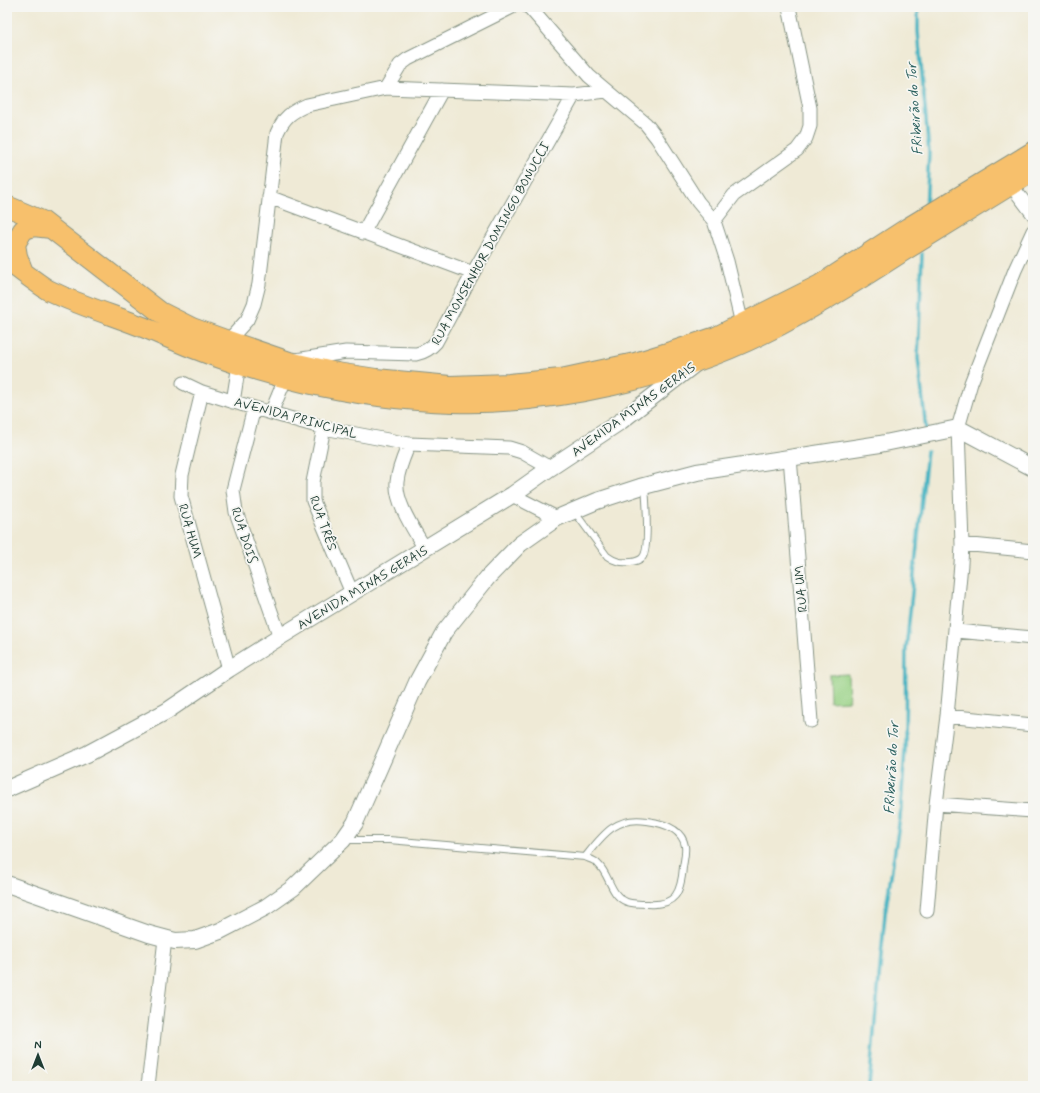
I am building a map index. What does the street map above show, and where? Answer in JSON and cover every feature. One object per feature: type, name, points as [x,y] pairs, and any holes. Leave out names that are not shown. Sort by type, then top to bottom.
[{"type":"main road","points":[[51,228],[33,226],[23,230],[15,244],[17,256],[15,266],[48,290],[96,311],[152,330],[201,352],[239,364],[337,373],[401,382],[450,386],[509,384],[561,379],[635,363],[716,337],[820,285],[908,228],[1033,152]]},
{"type":"main road","points":[[7,206],[42,221],[160,312],[192,328],[228,341],[288,369],[344,390],[396,398],[453,402],[495,401],[542,397],[597,388],[650,375],[702,359],[764,333],[813,307],[1033,171]]},
{"type":"street","points":[[386,88],[400,65],[408,59],[512,7]]},
{"type":"street","points":[[528,7],[576,62],[606,91],[646,124],[657,138],[698,202],[714,221],[727,261],[742,324]]},
{"type":"street","points":[[714,221],[734,195],[797,150],[806,138],[810,126],[810,108],[790,7]]},
{"type":"street","points":[[228,341],[247,320],[254,304],[259,284],[277,133],[286,117],[295,110],[307,105],[386,88],[574,95],[606,91]]},
{"type":"street","points":[[363,233],[442,90]]},
{"type":"street","name":"RUA MONSENHOR DOMINGO BONUCCI","points":[[288,369],[346,352],[416,354],[430,349],[436,342],[473,273],[574,95]]},
{"type":"street","points":[[1011,185],[1033,214]]},
{"type":"street","points":[[269,197],[473,273]]},
{"type":"street","points":[[927,911],[936,804],[956,631],[962,544],[958,428],[973,376],[1015,270],[1033,231]]},
{"type":"street","name":"AVENIDA MINAS GERAIS","points":[[7,789],[87,754],[167,711],[280,637],[512,495],[621,421],[702,359]]},
{"type":"street","points":[[233,402],[239,364]]},
{"type":"street","points":[[271,412],[288,369]]},
{"type":"street","name":"AVENIDA PRINCIPAL","points":[[183,383],[202,392],[233,402],[324,428],[409,444],[509,448],[522,452],[550,468]]},
{"type":"street","name":"RUA HUM","points":[[202,392],[182,475],[181,496],[229,669]]},
{"type":"street","name":"RUA DOIS","points":[[254,408],[233,490],[236,512],[280,637]]},
{"type":"street","name":"RUA TRÊS","points":[[324,428],[313,482],[313,501],[352,593]]},
{"type":"street","points":[[7,884],[148,934],[170,940],[195,940],[220,931],[266,907],[293,888],[343,840],[355,823],[417,682],[444,632],[488,577],[520,544],[556,518],[597,501],[697,472],[880,444],[958,428],[1033,468]]},
{"type":"street","points":[[409,444],[398,474],[397,489],[403,507],[425,549]]},
{"type":"street","name":"RUA UM","points":[[790,458],[811,721]]},
{"type":"street","points":[[512,495],[556,518]]},
{"type":"street","points":[[962,544],[1033,551]]},
{"type":"street","points":[[956,631],[1033,638]]},
{"type":"street","points":[[947,716],[1033,725]]},
{"type":"street","points":[[936,804],[1033,811]]},
{"type":"street","points":[[148,1086],[170,940]]},
{"type":"lane","points":[[574,511],[607,556],[621,563],[634,562],[642,558],[645,553],[647,542],[645,486]]},
{"type":"lane","points":[[343,840],[389,840],[585,857],[597,862],[602,868],[618,897],[626,902],[636,904],[665,903],[677,894],[682,882],[684,844],[676,831],[655,822],[641,820],[619,824],[611,828],[585,857]]},
{"type":"green space","points":[[848,674],[849,701],[830,702],[829,675]]},
{"type":"waterway","name":"FRibeirão do Tor","points":[[918,7],[918,31],[929,153],[926,209]]},
{"type":"waterway","name":"FRibeirão do Tor","points":[[922,254],[918,358],[926,429]]},
{"type":"waterway","name":"FRibeirão do Tor","points":[[869,1086],[885,914],[900,818],[905,750],[906,650],[927,451]]}]
